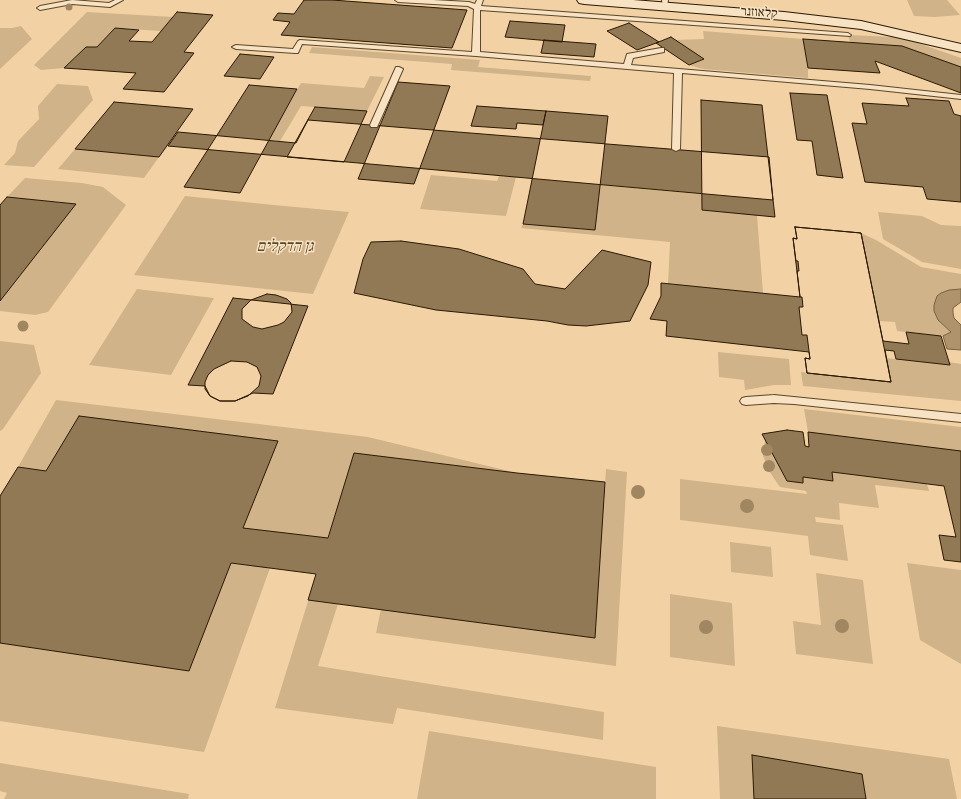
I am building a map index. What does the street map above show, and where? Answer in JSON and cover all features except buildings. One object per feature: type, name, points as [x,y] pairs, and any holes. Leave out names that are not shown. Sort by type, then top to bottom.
[{"type":"street","name":"קלאוזנר","points":[[584,0],[665,3],[861,25],[901,26],[961,35]]},
{"type":"street","name":"קלאוזנר","points":[[861,25],[961,48]]},
{"type":"lane","points":[[50,0],[40,8],[72,2],[110,5],[120,0]]},
{"type":"lane","points":[[398,0],[469,4],[477,8],[848,35]]},
{"type":"lane","points":[[476,54],[477,8],[480,0]]},
{"type":"lane","points":[[236,47],[295,51],[300,42],[476,54],[870,87],[961,97]]},
{"type":"lane","points":[[627,67],[630,56],[661,50]]},
{"type":"lane","points":[[374,125],[399,69]]},
{"type":"lane","points":[[676,149],[678,71]]},
{"type":"lane","points":[[746,401],[774,399],[794,400],[961,418]]},
{"type":"green space","points":[[907,0],[947,0],[960,15],[935,17],[914,16]]},
{"type":"green space","points":[[87,12],[173,17],[161,31],[115,28],[97,47],[86,47],[64,68],[41,70],[34,65]]},
{"type":"green space","points":[[21,26],[32,39],[0,69],[0,28]]},
{"type":"green space","points":[[703,31],[803,39],[808,68],[808,78],[703,69],[689,65],[704,59],[674,40],[704,39]]},
{"type":"green space","points":[[848,35],[893,37],[915,42],[961,58],[961,67],[902,46],[850,42]]},
{"type":"green space","points":[[312,47],[480,60],[478,67],[591,76],[590,81],[451,70],[452,64],[309,53]]},
{"type":"green space","points":[[370,76],[384,77],[367,111],[301,106],[280,141],[268,140],[301,83],[364,88]]},
{"type":"green space","points":[[57,84],[88,86],[93,100],[34,167],[4,165],[15,153],[18,141],[39,119],[38,106]]},
{"type":"green space","points":[[75,149],[159,157],[144,178],[58,169]]},
{"type":"green space","points":[[431,175],[497,181],[499,176],[516,177],[506,216],[420,209]]},
{"type":"green space","points":[[25,178],[82,183],[103,187],[126,205],[48,312],[35,315],[0,311],[0,301],[76,204],[7,197]]},
{"type":"green space","points":[[600,185],[702,194],[757,215],[763,293],[668,284],[670,242],[521,228],[523,224],[595,230]]},
{"type":"green space","name":"גן הדקלים","points":[[185,196],[349,212],[313,294],[134,275]]},
{"type":"green space","points":[[878,212],[922,216],[941,225],[961,226],[961,269],[922,262],[883,239]]},
{"type":"green space","points":[[861,233],[876,240],[921,267],[961,274],[961,289],[949,290],[934,311],[938,320],[951,332],[943,336],[897,331],[895,322],[879,321]]},
{"type":"green space","points":[[137,289],[214,298],[171,375],[89,365]]},
{"type":"green space","points":[[0,341],[34,345],[41,373],[3,429],[0,431]]},
{"type":"green space","points":[[718,352],[789,359],[791,385],[774,385],[745,390],[744,380],[719,377]]},
{"type":"green space","points":[[886,358],[949,365],[949,362],[961,364],[961,401],[803,386],[801,372],[891,382]]},
{"type":"green space","points":[[56,400],[368,437],[517,473],[354,453],[328,538],[243,528],[277,441],[79,417],[46,471],[18,467]]},
{"type":"green space","points":[[804,409],[961,427],[961,451],[808,432]]},
{"type":"green space","points":[[765,439],[787,481],[803,483],[803,477],[833,481],[832,472],[927,484],[929,491],[875,485],[879,508],[839,503],[840,520],[815,517],[816,522],[843,525],[848,561],[810,555],[808,536],[680,520],[680,479],[807,494],[806,491],[780,487],[769,471],[763,456]]},
{"type":"green space","points":[[606,469],[627,472],[616,666],[376,633],[381,609],[595,638]]},
{"type":"green space","points":[[730,542],[771,547],[773,577],[731,572]]},
{"type":"green space","points":[[231,563],[270,568],[204,752],[0,721],[0,643]]},
{"type":"green space","points":[[907,563],[961,570],[961,664],[920,640]]},
{"type":"green space","points":[[816,573],[863,580],[873,664],[796,654],[793,621],[821,625]]},
{"type":"green space","points":[[670,594],[732,603],[735,666],[670,657]]},
{"type":"green space","points":[[309,598],[338,604],[318,666],[604,712],[603,740],[397,708],[393,724],[275,708]]},
{"type":"green space","points":[[717,726],[949,759],[957,799],[866,799],[862,774],[752,756],[754,799],[720,799]]},
{"type":"green space","points":[[429,731],[656,767],[656,799],[417,799]]},
{"type":"green space","points":[[0,763],[189,794],[188,799],[4,799],[7,793],[0,791]]},
{"type":"shaded area","points":[[961,289],[961,302],[953,308],[953,313],[954,318],[961,325],[961,350],[947,349],[943,336],[951,332],[938,320],[934,311],[934,305],[937,296],[941,293],[949,290]]}]
